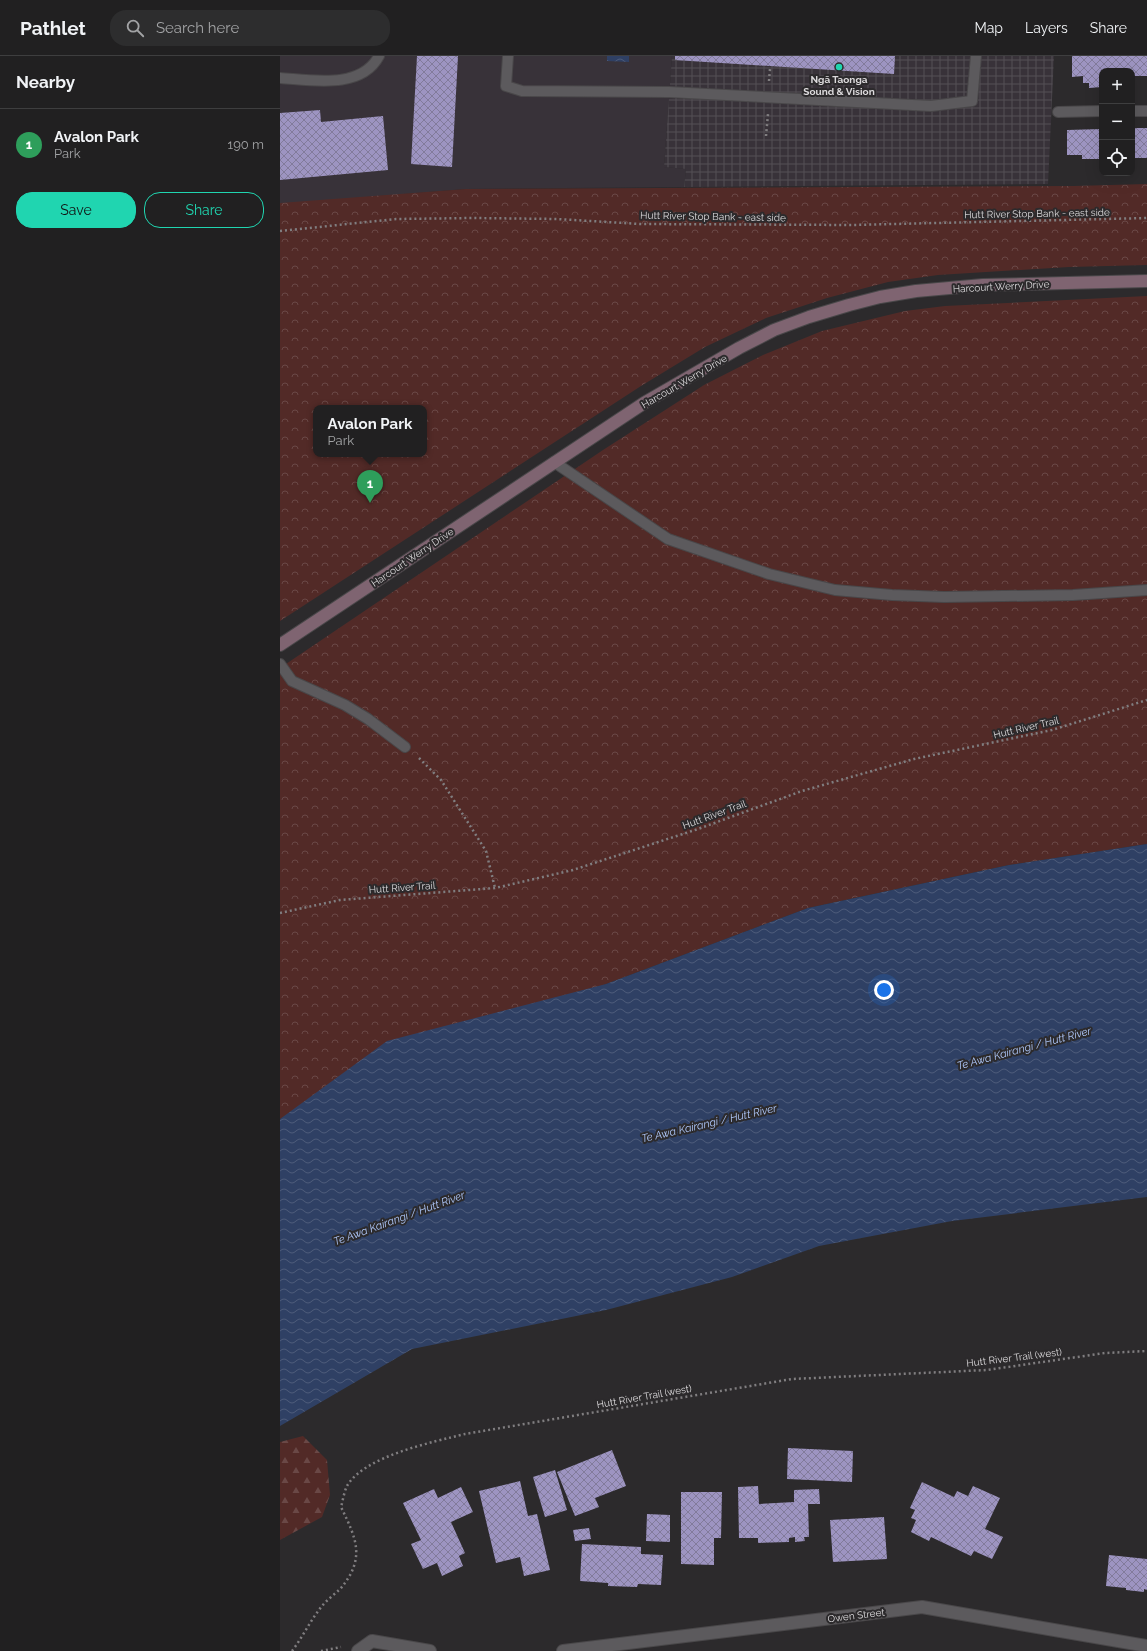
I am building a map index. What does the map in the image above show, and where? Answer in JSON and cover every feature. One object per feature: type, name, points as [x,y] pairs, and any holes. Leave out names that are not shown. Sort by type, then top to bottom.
[{"type":"main road","name":"Harcourt Werry Drive","points":[[280,645],[644,403],[739,348],[774,330],[809,317],[880,297],[916,292],[984,285],[1147,281]]},
{"type":"street","name":"Owen Street","points":[[562,1651],[922,1607],[1147,1646]]},
{"type":"street","points":[[358,1651],[372,1641],[430,1651]]},
{"type":"lane","points":[[280,78],[335,80],[351,78],[366,70],[379,56]]},
{"type":"lane","points":[[508,56],[506,86],[522,90],[670,92],[931,106],[972,101],[976,56]]},
{"type":"lane","points":[[1058,112],[1099,111]]},
{"type":"lane","points":[[1135,111],[1147,111]]},
{"type":"lane","points":[[554,462],[668,539],[769,574],[835,590],[892,595],[944,597],[1073,595],[1147,590]]},
{"type":"lane","points":[[280,664],[292,681],[345,705],[368,719],[405,747]]},
{"type":"path","name":"Hutt River Stop Bank - east side","points":[[280,231],[396,220],[474,218],[557,219],[648,224],[852,225],[1147,218]]},
{"type":"path","name":"Hutt River Trail","points":[[280,913],[340,900],[495,888],[573,870],[698,829],[802,791],[914,759],[1052,730],[1147,700]]},
{"type":"path","points":[[405,747],[414,753],[441,780],[486,851],[495,888]]},
{"type":"path","name":"Hutt River Trail (west)","points":[[292,1651],[320,1608],[341,1587],[355,1566],[358,1550],[354,1533],[341,1507],[348,1486],[365,1467],[413,1447],[465,1434],[792,1379],[987,1370],[1105,1352],[1147,1351]]},
{"type":"shaded area","points":[[280,56],[672,56],[664,167],[686,169],[684,187],[466,189],[280,204]]},
{"type":"shaded area","points":[[672,56],[1054,56],[1048,184],[684,187],[686,169],[664,167]]},
{"type":"green space","points":[[1147,184],[1147,265],[1069,267],[938,275],[888,282],[827,298],[766,318],[705,347],[641,386],[280,621],[280,203],[466,189],[1074,186]]},
{"type":"green space","points":[[1147,296],[1147,844],[1009,865],[808,908],[606,984],[280,1119],[280,668],[603,450],[704,385],[763,355],[822,331],[905,311],[945,306]]},
{"type":"green space","points":[[303,1436],[327,1460],[330,1495],[322,1517],[280,1540],[280,1442]]},
{"type":"water","points":[[607,56],[629,56],[629,62],[607,61]]},
{"type":"water","name":"Te Awa Kairangi / Hutt River","points":[[1147,844],[1147,1197],[952,1221],[819,1246],[732,1277],[606,1310],[412,1349],[280,1426],[280,1119],[387,1041],[606,984],[808,908],[1009,865]]},
{"type":"building","points":[[417,56],[458,56],[452,167],[411,164]]},
{"type":"building","name":"Ngā Taonga Sound & Vision","points":[[675,56],[895,56],[894,74],[675,60]]},
{"type":"building","points":[[1072,56],[1147,56],[1147,76],[1135,76],[1135,68],[1099,68],[1099,87],[1089,88],[1089,83],[1083,83],[1083,76],[1072,77]]},
{"type":"building","points":[[320,110],[321,122],[383,116],[388,170],[280,180],[280,113]]},
{"type":"building","points":[[1135,128],[1147,128],[1147,158],[1135,158]]},
{"type":"building","points":[[1099,129],[1099,159],[1082,159],[1082,155],[1067,155],[1067,130]]},
{"type":"building","points":[[788,1448],[853,1451],[852,1482],[787,1479]]},
{"type":"building","points":[[612,1450],[626,1486],[595,1498],[599,1507],[575,1516],[557,1472]]},
{"type":"building","points":[[555,1470],[567,1510],[545,1517],[533,1477]]},
{"type":"building","points":[[520,1481],[528,1516],[537,1514],[550,1570],[524,1576],[520,1557],[496,1563],[479,1491]]},
{"type":"building","points":[[922,1482],[954,1497],[957,1491],[968,1496],[973,1486],[1000,1498],[985,1529],[1003,1537],[992,1559],[974,1551],[971,1556],[931,1537],[929,1541],[911,1532],[916,1520],[911,1518],[915,1510],[910,1508]]},
{"type":"building","points":[[758,1486],[759,1504],[794,1502],[794,1490],[819,1489],[820,1504],[808,1504],[809,1537],[804,1537],[805,1541],[795,1542],[795,1537],[789,1538],[789,1542],[758,1543],[758,1538],[739,1538],[738,1487]]},
{"type":"building","points":[[461,1487],[473,1512],[451,1522],[465,1553],[459,1556],[463,1566],[442,1576],[437,1563],[423,1569],[411,1544],[421,1540],[403,1503],[434,1489],[438,1498]]},
{"type":"building","points":[[681,1492],[722,1492],[721,1538],[714,1538],[714,1565],[681,1564]]},
{"type":"building","points":[[647,1514],[670,1515],[670,1542],[646,1541]]},
{"type":"building","points":[[884,1517],[887,1559],[833,1562],[830,1520]]},
{"type":"building","points":[[589,1528],[591,1539],[575,1541],[573,1530]]},
{"type":"building","points":[[582,1544],[641,1547],[641,1554],[663,1555],[661,1585],[638,1584],[637,1587],[608,1586],[608,1583],[580,1581]]},
{"type":"building","points":[[1109,1555],[1147,1559],[1147,1590],[1144,1589],[1144,1592],[1106,1586]]},
{"type":"place","name":"Ngā Taonga Sound & Vision","points":[[839,67]]},
{"type":"place","name":"Avalon Park","points":[[370,503]]}]
